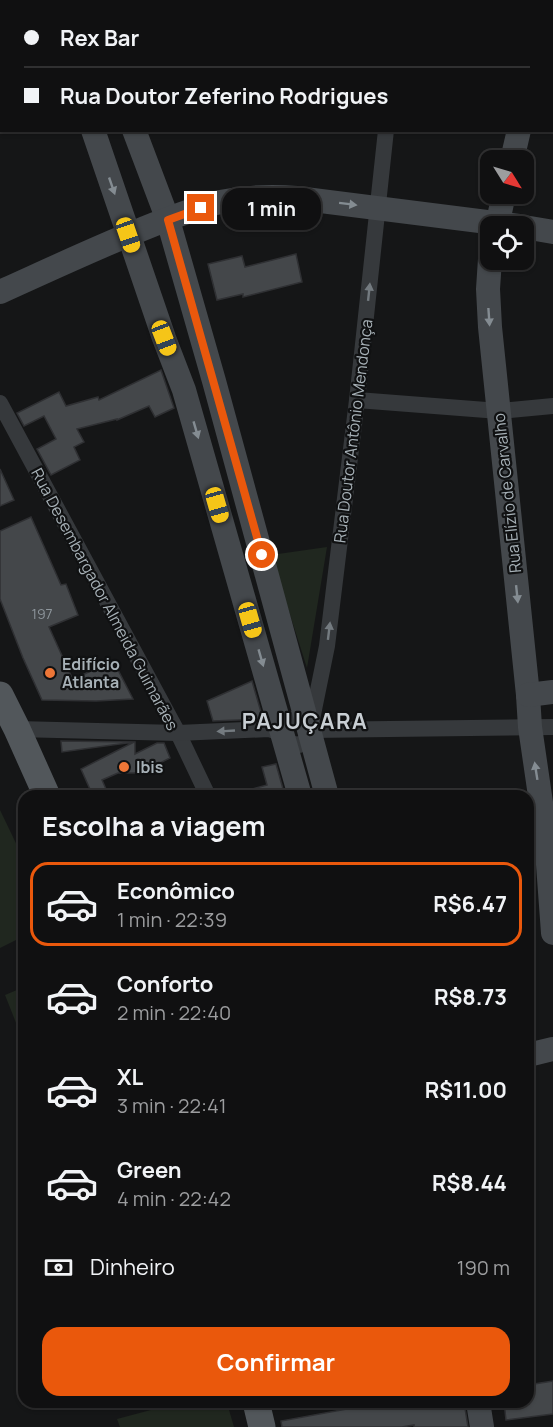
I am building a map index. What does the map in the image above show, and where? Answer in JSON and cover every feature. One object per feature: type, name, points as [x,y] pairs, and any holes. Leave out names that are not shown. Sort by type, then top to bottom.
[{"type":"main road","points":[[0,695],[45,790]]},
{"type":"main road","points":[[257,1408],[262,1427]]},
{"type":"street","points":[[94,132],[184,390],[298,790]]},
{"type":"street","points":[[135,132],[168,220],[325,790]]},
{"type":"street","name":"Rua Doutor Antônio Mendonça","points":[[310,730],[327,646],[357,400],[386,132]]},
{"type":"street","points":[[514,150],[519,132]]},
{"type":"street","points":[[0,292],[128,235],[218,203],[246,198],[275,196],[480,222]]},
{"type":"street","points":[[534,229],[553,231]]},
{"type":"street","name":"Rua Elízio de Carvalho","points":[[489,270],[490,327],[528,695],[541,727],[546,837]]},
{"type":"street","points":[[184,390],[214,381]]},
{"type":"street","points":[[357,400],[499,411],[553,406]]},
{"type":"street","name":"Rua Desembargador Almeida Guimarães","points":[[0,403],[178,733],[205,790]]},
{"type":"street","points":[[528,695],[553,692]]},
{"type":"street","points":[[283,734],[286,723],[295,718],[304,721],[310,730]]},
{"type":"street","points":[[310,730],[541,727]]},
{"type":"street","points":[[17,729],[178,733],[269,729],[283,734]]},
{"type":"street","points":[[553,798],[546,837],[553,933]]},
{"type":"street","points":[[534,1054],[553,1049]]},
{"type":"street","points":[[479,1408],[482,1427]]},
{"type":"shaded area","points":[[327,547],[307,668],[271,555]]},
{"type":"shaded area","points":[[0,810],[18,848],[18,939],[0,948]]},
{"type":"shaded area","points":[[18,990],[18,1028],[5,995]]},
{"type":"shaded area","points":[[158,1408],[228,1408],[234,1427],[120,1427],[117,1419]]},
{"type":"building","points":[[296,254],[302,282],[243,297],[243,294],[217,300],[208,264],[242,256],[245,267]]},
{"type":"building","points":[[161,370],[174,408],[155,417],[149,406],[117,420],[77,429],[84,442],[74,447],[80,460],[51,475],[37,449],[56,439],[44,416],[24,426],[17,413],[59,392],[66,406],[98,397],[99,400]]},
{"type":"building","points":[[0,469],[14,500],[0,506]]},
{"type":"building","points":[[31,517],[61,585],[66,584],[78,615],[49,627],[73,680],[106,663],[111,671],[117,668],[133,699],[42,700],[0,599],[0,531]]},
{"type":"building","points":[[252,681],[263,719],[213,721],[207,701]]},
{"type":"building","points":[[61,741],[135,742],[135,754],[157,743],[164,743],[170,758],[144,771],[118,773],[102,780],[106,790],[90,790],[81,769],[134,742],[62,752]]},
{"type":"building","points":[[276,764],[283,790],[248,790],[267,785],[262,767]]},
{"type":"building","points":[[553,1381],[553,1414],[506,1420],[505,1408],[534,1408],[534,1384]]},
{"type":"building","points":[[352,1408],[465,1408],[468,1427],[414,1427],[414,1425],[402,1427],[282,1427],[281,1421]]},
{"type":"place","name":"Edifício Atlanta","points":[[50,673]]},
{"type":"place","name":"Ibis","points":[[124,767]]},
{"type":"district","name":"PAJUÇARA","points":[[305,721]]},
{"type":"route","points":[[201,208],[168,220],[262,555]]}]
